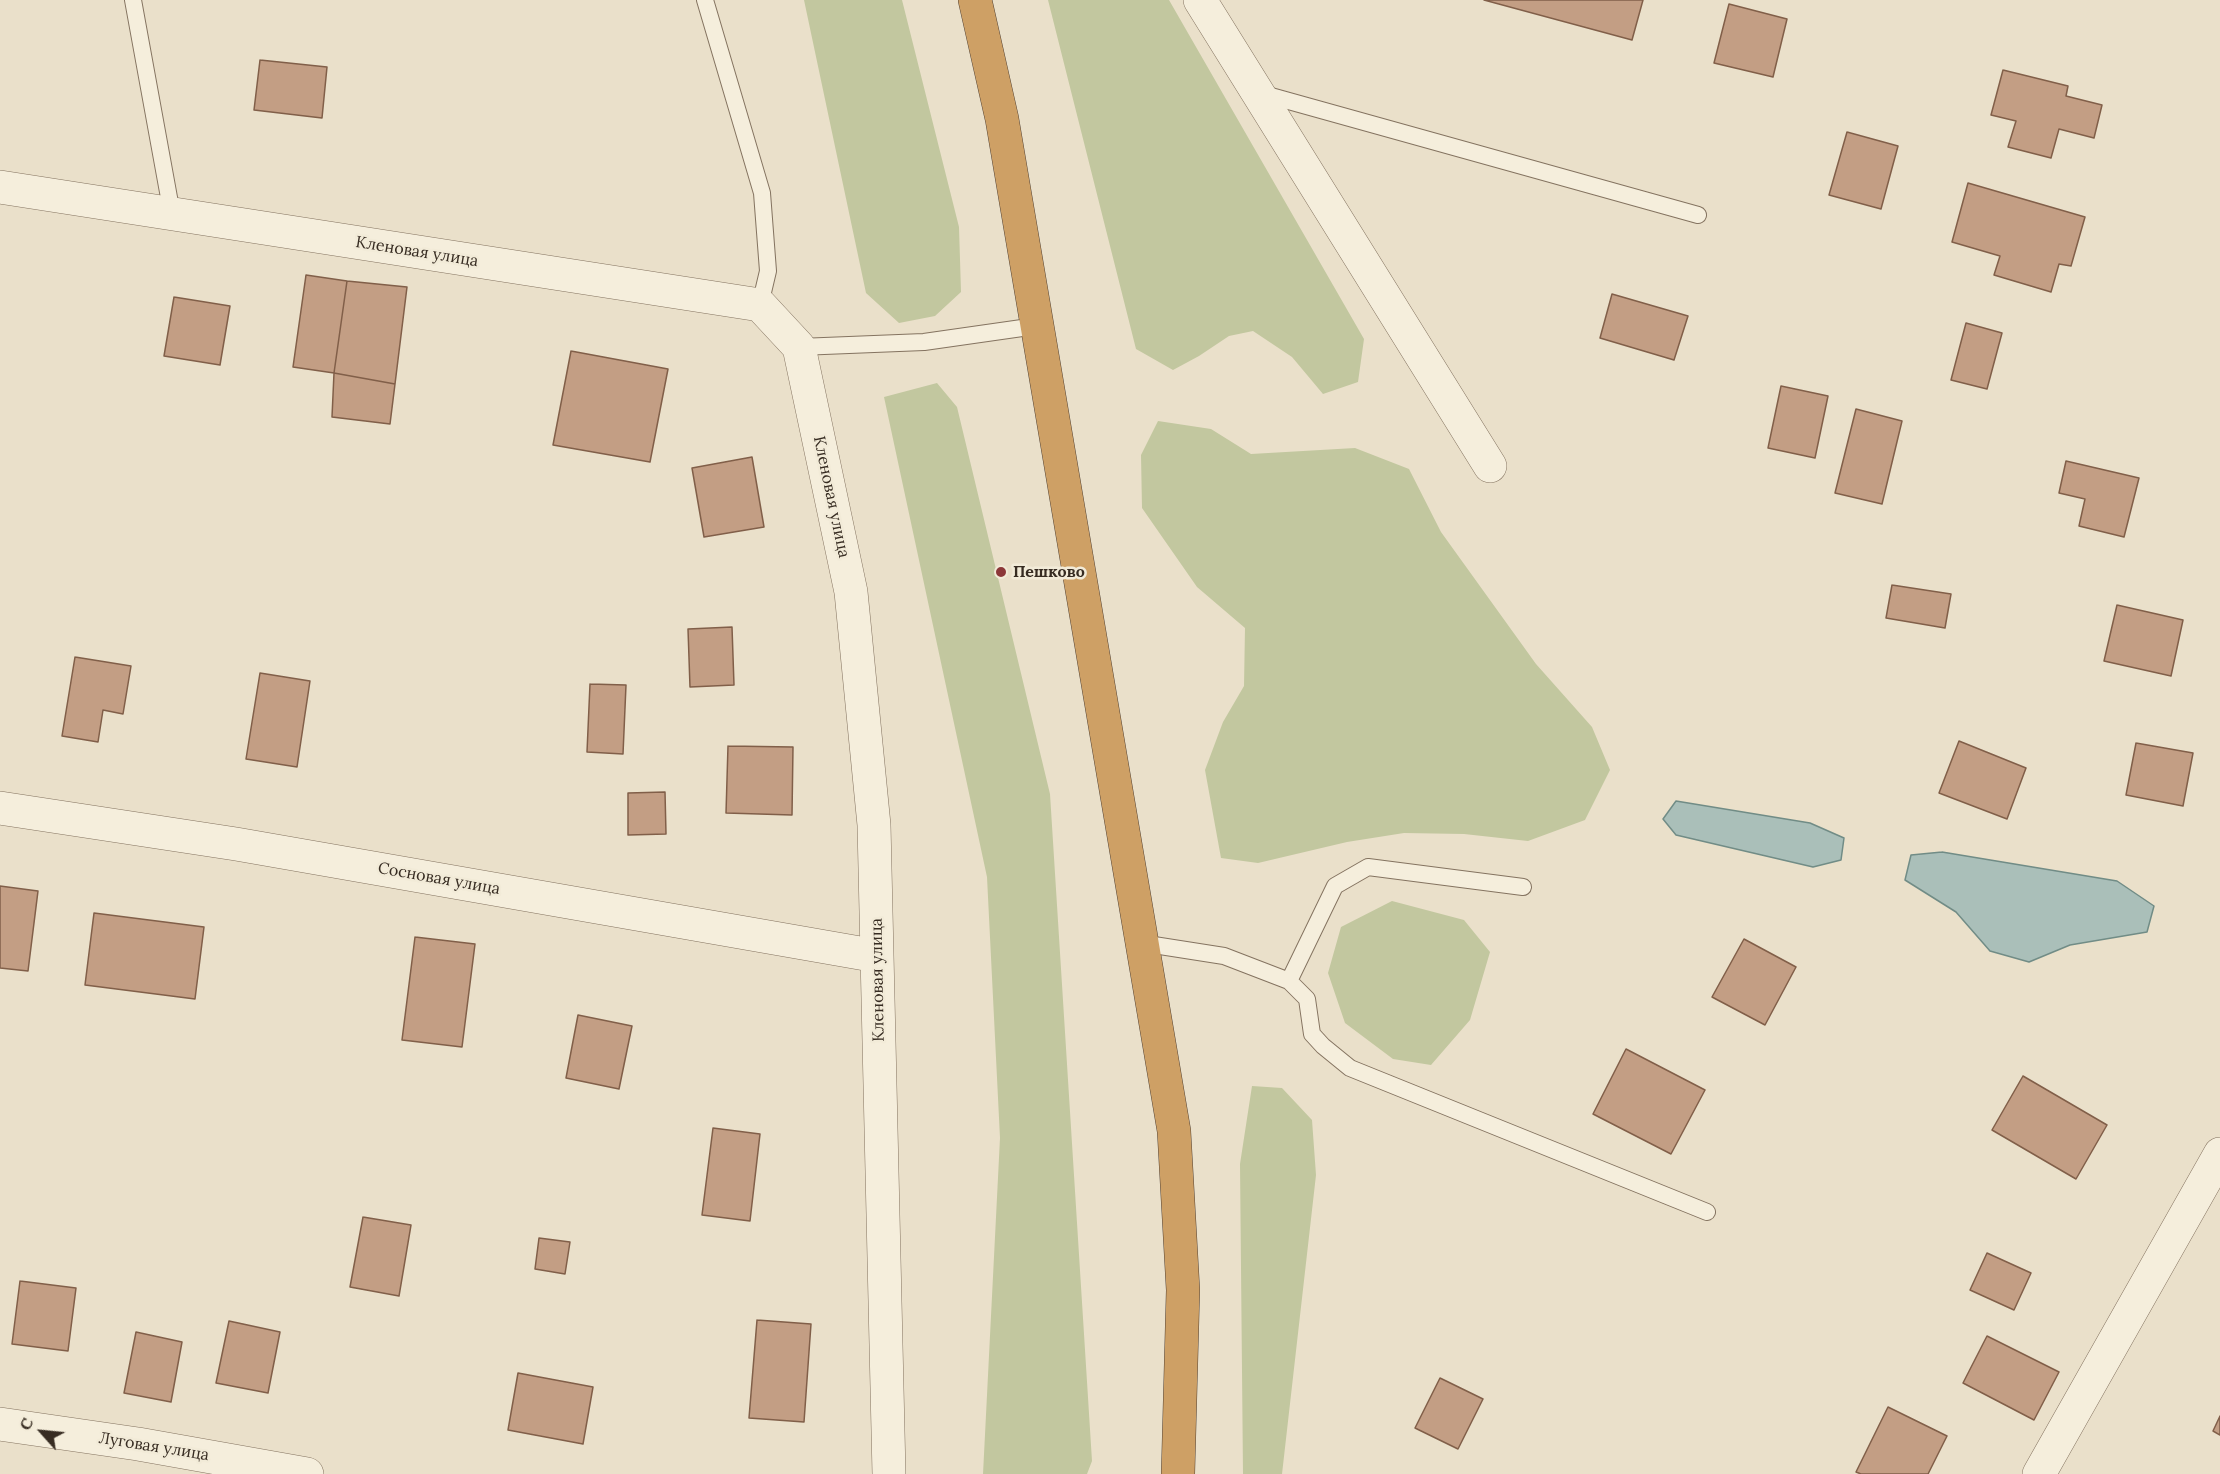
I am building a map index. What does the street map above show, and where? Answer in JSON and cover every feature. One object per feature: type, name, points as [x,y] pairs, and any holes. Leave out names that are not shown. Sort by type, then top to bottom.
[{"type":"highway","points":[[975,0],[1002,119],[1174,1131],[1183,1290],[1178,1474]]},
{"type":"street","points":[[1200,0],[1490,466]]},
{"type":"street","name":"Кленовая улица","points":[[0,187],[760,305]]},
{"type":"street","points":[[760,305],[799,347]]},
{"type":"street","name":"Кленовая улица","points":[[799,347],[851,592],[874,825],[890,1474]]},
{"type":"street","name":"Сосновая улица","points":[[0,808],[236,844],[877,956]]},
{"type":"street","points":[[2039,1474],[2220,1154]]},
{"type":"street","name":"Луговая улица","points":[[0,1424],[138,1444],[307,1474]]},
{"type":"lane","points":[[133,0],[172,214]]},
{"type":"lane","points":[[705,0],[762,192],[768,271],[760,305]]},
{"type":"lane","points":[[1257,92],[1698,215]]},
{"type":"lane","points":[[799,347],[924,342],[1036,326]]},
{"type":"lane","points":[[1289,981],[1335,886],[1368,867],[1523,887]]},
{"type":"lane","points":[[1142,943],[1224,956],[1289,981],[1307,999],[1312,1034],[1350,1068],[1707,1212]]},
{"type":"green space","points":[[804,0],[902,0],[959,227],[961,292],[935,316],[899,323],[866,293]]},
{"type":"green space","points":[[1048,0],[1169,0],[1364,339],[1358,382],[1323,394],[1292,357],[1253,331],[1229,336],[1173,370],[1136,349]]},
{"type":"green space","points":[[937,383],[957,407],[1050,794],[1092,1461],[1087,1474],[983,1474],[1000,1138],[987,877],[884,397]]},
{"type":"green space","points":[[1158,421],[1211,429],[1251,454],[1355,448],[1409,469],[1441,532],[1536,664],[1592,727],[1610,770],[1585,820],[1528,841],[1464,834],[1404,833],[1347,842],[1258,863],[1221,858],[1205,770],[1223,722],[1244,686],[1245,628],[1197,587],[1142,508],[1141,455]]},
{"type":"green space","points":[[1392,901],[1464,920],[1490,952],[1470,1020],[1431,1065],[1393,1059],[1345,1023],[1328,973],[1341,927]]},
{"type":"green space","points":[[1252,1086],[1282,1088],[1312,1120],[1316,1175],[1282,1474],[1243,1474],[1240,1164]]},
{"type":"water","points":[[1676,801],[1810,823],[1844,838],[1841,860],[1813,867],[1676,835],[1663,819]]},
{"type":"water","points":[[1942,852],[2117,881],[2154,906],[2147,932],[2070,945],[2029,962],[1990,951],[1956,912],[1905,880],[1911,855]]},
{"type":"building","points":[[1484,0],[1643,0],[1632,40]]},
{"type":"building","points":[[1729,4],[1787,19],[1773,77],[1714,63]]},
{"type":"building","points":[[260,60],[327,67],[322,118],[254,110]]},
{"type":"building","points":[[2003,70],[2068,86],[2066,96],[2102,105],[2094,138],[2059,129],[2051,158],[2008,147],[2016,121],[1991,115]]},
{"type":"building","points":[[1847,132],[1898,146],[1881,209],[1829,195]]},
{"type":"building","points":[[1968,183],[2085,217],[2071,266],[2059,264],[2051,292],[1994,275],[2000,256],[1952,242]]},
{"type":"building","points":[[306,275],[347,281],[334,373],[293,367]]},
{"type":"building","points":[[347,281],[407,287],[395,384],[334,373]]},
{"type":"building","points":[[1612,294],[1688,316],[1674,360],[1600,338]]},
{"type":"building","points":[[174,297],[230,306],[220,365],[164,356]]},
{"type":"building","points":[[1966,323],[2002,333],[1987,389],[1951,380]]},
{"type":"building","points":[[571,351],[668,369],[650,462],[553,445]]},
{"type":"building","points":[[334,373],[395,384],[390,424],[332,417]]},
{"type":"building","points":[[1781,386],[1828,396],[1815,458],[1768,448]]},
{"type":"building","points":[[1856,409],[1902,421],[1882,504],[1835,493]]},
{"type":"building","points":[[752,457],[764,527],[704,537],[692,468]]},
{"type":"building","points":[[2066,461],[2139,478],[2124,537],[2079,526],[2085,499],[2059,493]]},
{"type":"building","points":[[1892,585],[1951,594],[1945,628],[1886,618]]},
{"type":"building","points":[[2117,605],[2183,620],[2171,676],[2104,661]]},
{"type":"building","points":[[732,627],[734,685],[690,687],[688,629]]},
{"type":"building","points":[[75,657],[131,666],[123,714],[103,710],[98,742],[62,736]]},
{"type":"building","points":[[260,673],[310,681],[297,767],[246,759]]},
{"type":"building","points":[[590,684],[626,685],[623,754],[587,752]]},
{"type":"building","points":[[1959,741],[2026,768],[2007,819],[1939,793]]},
{"type":"building","points":[[2136,743],[2193,753],[2183,806],[2126,795]]},
{"type":"building","points":[[728,746],[793,747],[792,815],[726,813]]},
{"type":"building","points":[[665,792],[666,834],[628,835],[628,793]]},
{"type":"building","points":[[0,886],[38,891],[28,971],[0,968]]},
{"type":"building","points":[[94,913],[204,927],[195,999],[85,985]]},
{"type":"building","points":[[415,937],[475,944],[462,1047],[402,1040]]},
{"type":"building","points":[[1744,939],[1796,967],[1765,1025],[1712,997]]},
{"type":"building","points":[[578,1015],[632,1026],[619,1089],[566,1078]]},
{"type":"building","points":[[1626,1049],[1705,1090],[1671,1154],[1593,1114]]},
{"type":"building","points":[[2023,1076],[2107,1125],[2076,1179],[1992,1130]]},
{"type":"building","points":[[713,1128],[760,1134],[750,1221],[702,1215]]},
{"type":"building","points":[[363,1217],[411,1225],[399,1296],[350,1287]]},
{"type":"building","points":[[539,1238],[570,1242],[565,1274],[535,1269]]},
{"type":"building","points":[[1987,1253],[2031,1273],[2014,1310],[1970,1290]]},
{"type":"building","points":[[20,1281],[76,1288],[68,1351],[12,1344]]},
{"type":"building","points":[[757,1320],[811,1324],[804,1422],[749,1418]]},
{"type":"building","points":[[229,1321],[280,1332],[268,1393],[216,1383]]},
{"type":"building","points":[[136,1332],[182,1342],[171,1402],[124,1393]]},
{"type":"building","points":[[1987,1336],[2059,1372],[2034,1420],[1963,1383]]},
{"type":"building","points":[[518,1373],[593,1387],[583,1444],[508,1430]]},
{"type":"building","points":[[1440,1378],[1483,1399],[1458,1449],[1415,1428]]},
{"type":"building","points":[[1888,1407],[1947,1436],[1928,1474],[1861,1474],[1856,1472]]},
{"type":"building","points":[[2220,1416],[2220,1435],[2213,1431]]},
{"type":"place","name":"Пешково","points":[[1001,572]]}]
